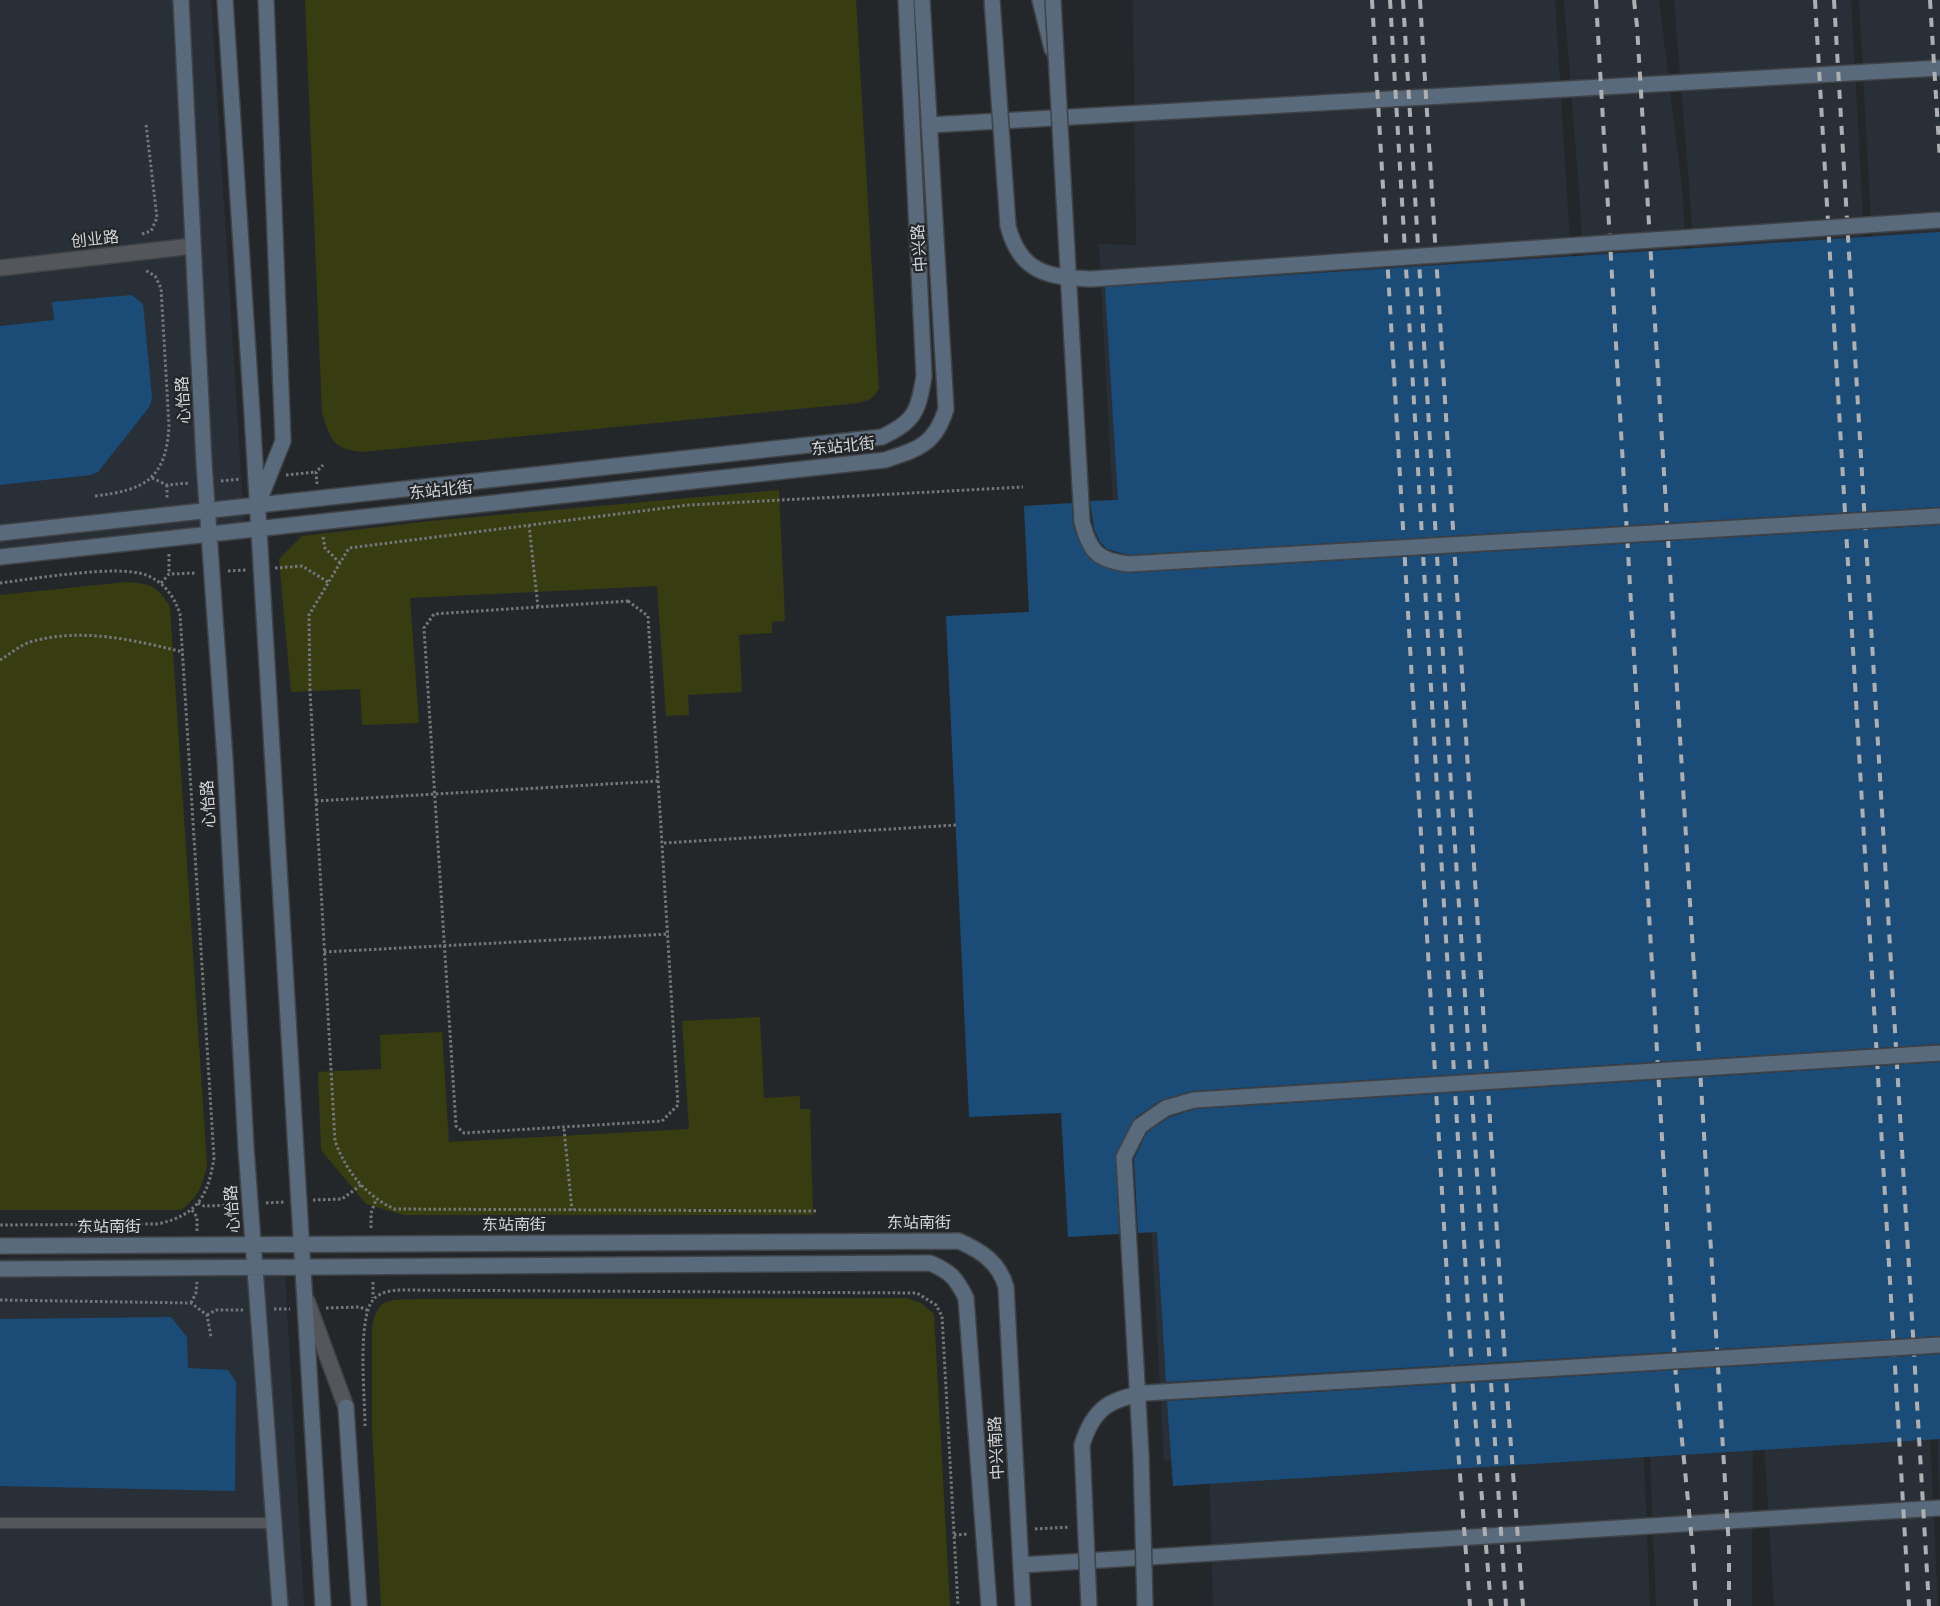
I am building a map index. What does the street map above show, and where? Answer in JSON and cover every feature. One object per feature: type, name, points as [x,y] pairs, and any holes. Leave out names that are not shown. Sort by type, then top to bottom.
[{"type":"street","name":"心怡路","points":[[181,0],[206,482],[254,1267],[280,1606]]},
{"type":"street","points":[[225,0],[262,477],[258,505],[259,528],[302,1267],[307,1308],[323,1606]]},
{"type":"street","name":"中兴路","points":[[882,437],[904,426],[912,416],[920,400],[924,376],[906,0]]},
{"type":"street","name":"中兴路","points":[[885,460],[912,451],[929,440],[940,427],[946,409],[922,0]]},
{"type":"street","points":[[992,0],[1008,226],[1012,241],[1024,260],[1050,275],[1091,279],[1940,220]]},
{"type":"street","points":[[1040,0],[1058,72]]},
{"type":"street","points":[[1053,0],[1082,522],[1087,543],[1106,561],[1128,564],[1940,516]]},
{"type":"street","points":[[262,477],[284,441],[266,3]]},
{"type":"street","points":[[929,125],[1940,68]]},
{"type":"street","name":"创业路","points":[[0,268],[193,246]]},
{"type":"street","name":"东站北街","points":[[0,533],[882,437]]},
{"type":"street","name":"东站北街","points":[[0,557],[885,460]]},
{"type":"street","points":[[1145,1606],[1141,1454],[1124,1157],[1140,1126],[1166,1108],[1194,1100],[1940,1053]]},
{"type":"street","name":"东站南街","points":[[0,1246],[959,1241],[978,1250],[992,1260],[1003,1276],[1006,1287]]},
{"type":"street","name":"中兴南路","points":[[302,1267],[930,1262],[943,1268],[956,1278],[966,1298],[989,1606]]},
{"type":"street","points":[[0,1269],[302,1267]]},
{"type":"street","name":"中兴南路","points":[[1006,1287],[1023,1606]]},
{"type":"street","points":[[307,1308],[346,1407],[359,1606]]},
{"type":"street","points":[[1088,1606],[1082,1445],[1092,1421],[1100,1410],[1116,1399],[1145,1393],[1940,1345]]},
{"type":"street","points":[[1021,1565],[1940,1508]]},
{"type":"lane","points":[[0,1522],[273,1523]]},
{"type":"path","points":[[136,236],[151,231],[156,218],[146,124]]},
{"type":"path","points":[[95,496],[134,489],[152,478],[165,455],[169,426],[161,288],[155,276],[145,270]]},
{"type":"path","points":[[152,478],[166,486],[316,472]]},
{"type":"path","points":[[816,1211],[394,1209],[376,1200],[360,1185],[343,1162],[335,1141],[316,800],[309,615],[349,548],[689,505],[1023,487]]},
{"type":"path","points":[[529,525],[538,607]]},
{"type":"path","points":[[0,583],[111,571],[132,571],[146,575],[161,583],[170,592],[177,604],[180,614],[183,652],[214,1158],[211,1177],[204,1195],[192,1210],[174,1220],[158,1224],[0,1225]]},
{"type":"path","points":[[628,601],[648,616],[659,781],[678,1106],[662,1122],[564,1129],[464,1133],[456,1126],[424,628],[434,614],[628,601]]},
{"type":"path","points":[[0,660],[28,642],[67,635],[116,638],[183,652]]},
{"type":"path","points":[[316,800],[659,781]]},
{"type":"path","points":[[664,844],[956,825]]},
{"type":"path","points":[[324,952],[669,934]]},
{"type":"path","points":[[564,1129],[572,1210]]},
{"type":"path","points":[[365,1429],[364,1323],[367,1310],[373,1299],[384,1292],[397,1290],[917,1293],[936,1306],[942,1316],[958,1606]]},
{"type":"path","points":[[0,1300],[190,1302],[207,1315],[211,1337]]},
{"type":"path","points":[[207,1315],[216,1310],[360,1307],[367,1310]]},
{"type":"shaded area","points":[[0,0],[211,0],[244,522],[0,548]]},
{"type":"shaded area","points":[[1133,0],[1555,0],[1642,1411],[1650,1606],[1213,1606],[1209,1456],[1164,1461],[1099,244],[1136,245]]},
{"type":"shaded area","points":[[1564,0],[1659,0],[1682,187],[1753,1404],[1752,1606],[1656,1606],[1648,1411],[1580,204]]},
{"type":"shaded area","points":[[1674,0],[1851,0],[1938,1606],[1774,1606],[1690,197]]},
{"type":"shaded area","points":[[1859,0],[1940,0],[1940,1512],[1936,1401]]},
{"type":"shaded area","points":[[284,1257],[304,1606],[0,1606],[0,1258]]},
{"type":"green space","points":[[305,0],[856,0],[879,389],[871,399],[859,403],[362,452],[352,451],[339,445],[331,436],[322,413]]},
{"type":"green space","points":[[779,490],[785,621],[772,622],[772,633],[739,635],[742,692],[688,695],[689,715],[666,716],[657,586],[410,598],[419,723],[362,725],[360,689],[291,692],[279,559],[302,536],[430,521]]},
{"type":"green space","points":[[126,582],[152,587],[161,594],[170,607],[207,1165],[196,1196],[181,1210],[0,1210],[0,595]]},
{"type":"green space","points":[[760,1017],[764,1098],[800,1096],[800,1109],[810,1109],[813,1215],[404,1215],[366,1204],[321,1150],[318,1072],[381,1069],[380,1035],[442,1032],[449,1142],[689,1129],[682,1021]]},
{"type":"green space","points":[[907,1298],[921,1303],[934,1314],[950,1606],[381,1606],[372,1427],[372,1328],[378,1309],[382,1304],[394,1300],[420,1299]]},
{"type":"building","points":[[1940,232],[1940,507],[1128,555],[1107,549],[1100,542],[1094,529],[1090,501],[1118,500],[1105,287]]},
{"type":"building","points":[[132,295],[143,304],[152,397],[150,406],[98,472],[91,475],[0,485],[0,326],[54,320],[52,302]]},
{"type":"building","points":[[1072,503],[1073,525],[1085,553],[1098,565],[1128,573],[1940,525],[1940,1044],[1192,1091],[1161,1100],[1135,1118],[1116,1153],[1119,1234],[1068,1237],[1061,1113],[969,1117],[946,616],[1029,612],[1024,506]]},
{"type":"building","points":[[1940,1062],[1940,1336],[1166,1382],[1157,1232],[1138,1233],[1134,1159],[1147,1132],[1170,1117],[1196,1109]]},
{"type":"building","points":[[171,1317],[187,1337],[188,1368],[228,1370],[236,1382],[235,1491],[0,1486],[0,1319]]},
{"type":"building","points":[[1940,1354],[1940,1439],[1173,1486],[1167,1401]]},
{"type":"railway","points":[[1372,0],[1454,1396],[1470,1606]]},
{"type":"railway","points":[[1390,0],[1473,1391],[1491,1606]]},
{"type":"railway","points":[[1403,0],[1452,801],[1506,1606]]},
{"type":"railway","points":[[1420,0],[1507,1393],[1523,1606]]},
{"type":"railway","points":[[1596,0],[1676,1379],[1693,1552],[1696,1606]]},
{"type":"railway","points":[[1634,0],[1729,1548],[1729,1606]]},
{"type":"railway","points":[[1815,0],[1909,1606]]},
{"type":"railway","points":[[1834,0],[1929,1606]]},
{"type":"railway","points":[[1930,0],[1940,161]]}]
